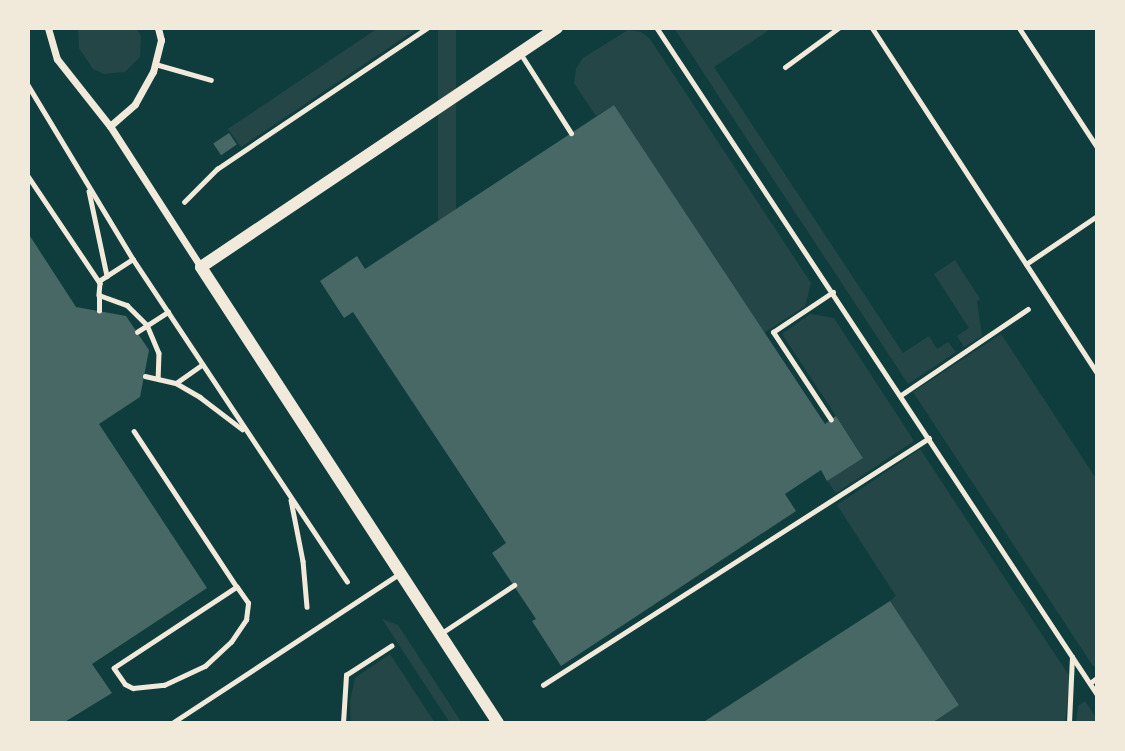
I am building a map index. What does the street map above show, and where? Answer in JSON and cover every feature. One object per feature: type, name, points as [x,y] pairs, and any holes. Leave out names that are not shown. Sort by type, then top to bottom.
[{"type":"street","points":[[48,28],[57,59],[110,126],[498,723]]},
{"type":"street","points":[[110,126],[135,104],[155,64],[161,40],[158,28]]},
{"type":"street","points":[[201,267],[557,28]]},
{"type":"lane","points":[[785,67],[838,28]]},
{"type":"lane","points":[[872,28],[1097,373]]},
{"type":"lane","points":[[1019,28],[1097,147]]},
{"type":"lane","points":[[520,53],[571,133]]},
{"type":"lane","points":[[155,64],[211,80]]},
{"type":"lane","points":[[1026,264],[1097,216]]},
{"type":"lane","points":[[172,723],[400,573]]},
{"type":"lane","points":[[440,634],[514,585]]},
{"type":"path","points":[[192,197],[217,169],[427,28]]},
{"type":"path","points":[[657,28],[1097,694]]},
{"type":"path","points":[[28,85],[133,259],[349,583]]},
{"type":"path","points":[[28,176],[99,281],[99,311]]},
{"type":"path","points":[[88,188],[107,276]]},
{"type":"path","points":[[99,281],[133,259]]},
{"type":"path","points":[[831,420],[773,332],[832,292]]},
{"type":"path","points":[[99,295],[127,305],[148,325],[159,353],[158,377]]},
{"type":"path","points":[[901,395],[1048,296]]},
{"type":"path","points":[[137,332],[168,312]]},
{"type":"path","points":[[176,383],[202,365]]},
{"type":"path","points":[[145,376],[176,383],[246,431]]},
{"type":"path","points":[[134,431],[248,603],[246,620],[231,642],[205,666],[164,685],[133,688],[125,684],[114,668],[237,587]]},
{"type":"path","points":[[543,685],[929,438]]},
{"type":"path","points":[[290,496],[303,561],[307,607]]},
{"type":"path","points":[[343,723],[346,675],[391,646]]},
{"type":"path","points":[[1069,723],[1073,657]]},
{"type":"path","points":[[1090,683],[1097,678]]},
{"type":"shaded area","points":[[78,28],[136,28],[141,36],[140,57],[125,72],[104,74],[93,69],[79,48]]},
{"type":"shaded area","points":[[378,28],[418,28],[241,147],[228,129]]},
{"type":"shaded area","points":[[438,28],[456,28],[456,240],[438,240]]},
{"type":"shaded area","points":[[674,28],[772,28],[714,67],[903,353],[929,336],[937,349],[948,342],[956,352],[908,384]]},
{"type":"shaded area","points":[[628,30],[641,32],[650,39],[811,283],[805,306],[764,333],[614,105],[596,116],[574,83],[576,69],[583,58]]},
{"type":"shaded area","points":[[955,260],[980,299],[977,301],[982,336],[964,347],[957,336],[969,328],[934,274]]},
{"type":"shaded area","points":[[810,314],[834,318],[914,441],[836,493],[827,481],[863,457],[782,334]]},
{"type":"shaded area","points":[[1001,334],[1097,480],[1097,667],[1093,666],[913,392]]},
{"type":"shaded area","points":[[920,449],[1070,677],[1065,723],[932,723],[959,705],[890,601],[896,596],[837,505]]},
{"type":"shaded area","points":[[382,619],[398,625],[462,723],[450,723]]},
{"type":"shaded area","points":[[390,654],[435,723],[351,723],[350,701],[355,678]]},
{"type":"shaded area","points":[[1085,701],[1097,723],[1076,723],[1078,706]]},
{"type":"building","points":[[614,105],[825,424],[836,416],[863,458],[827,481],[821,470],[785,494],[796,511],[561,666],[532,621],[536,619],[492,553],[506,543],[353,312],[344,318],[320,281],[357,256],[365,269]]},
{"type":"building","points":[[229,133],[237,145],[221,155],[213,144]]},
{"type":"building","points":[[28,233],[76,307],[126,316],[149,350],[140,397],[99,424],[207,588],[92,664],[112,693],[63,723],[28,723]]},
{"type":"building","points":[[890,601],[959,705],[932,723],[702,723]]}]
